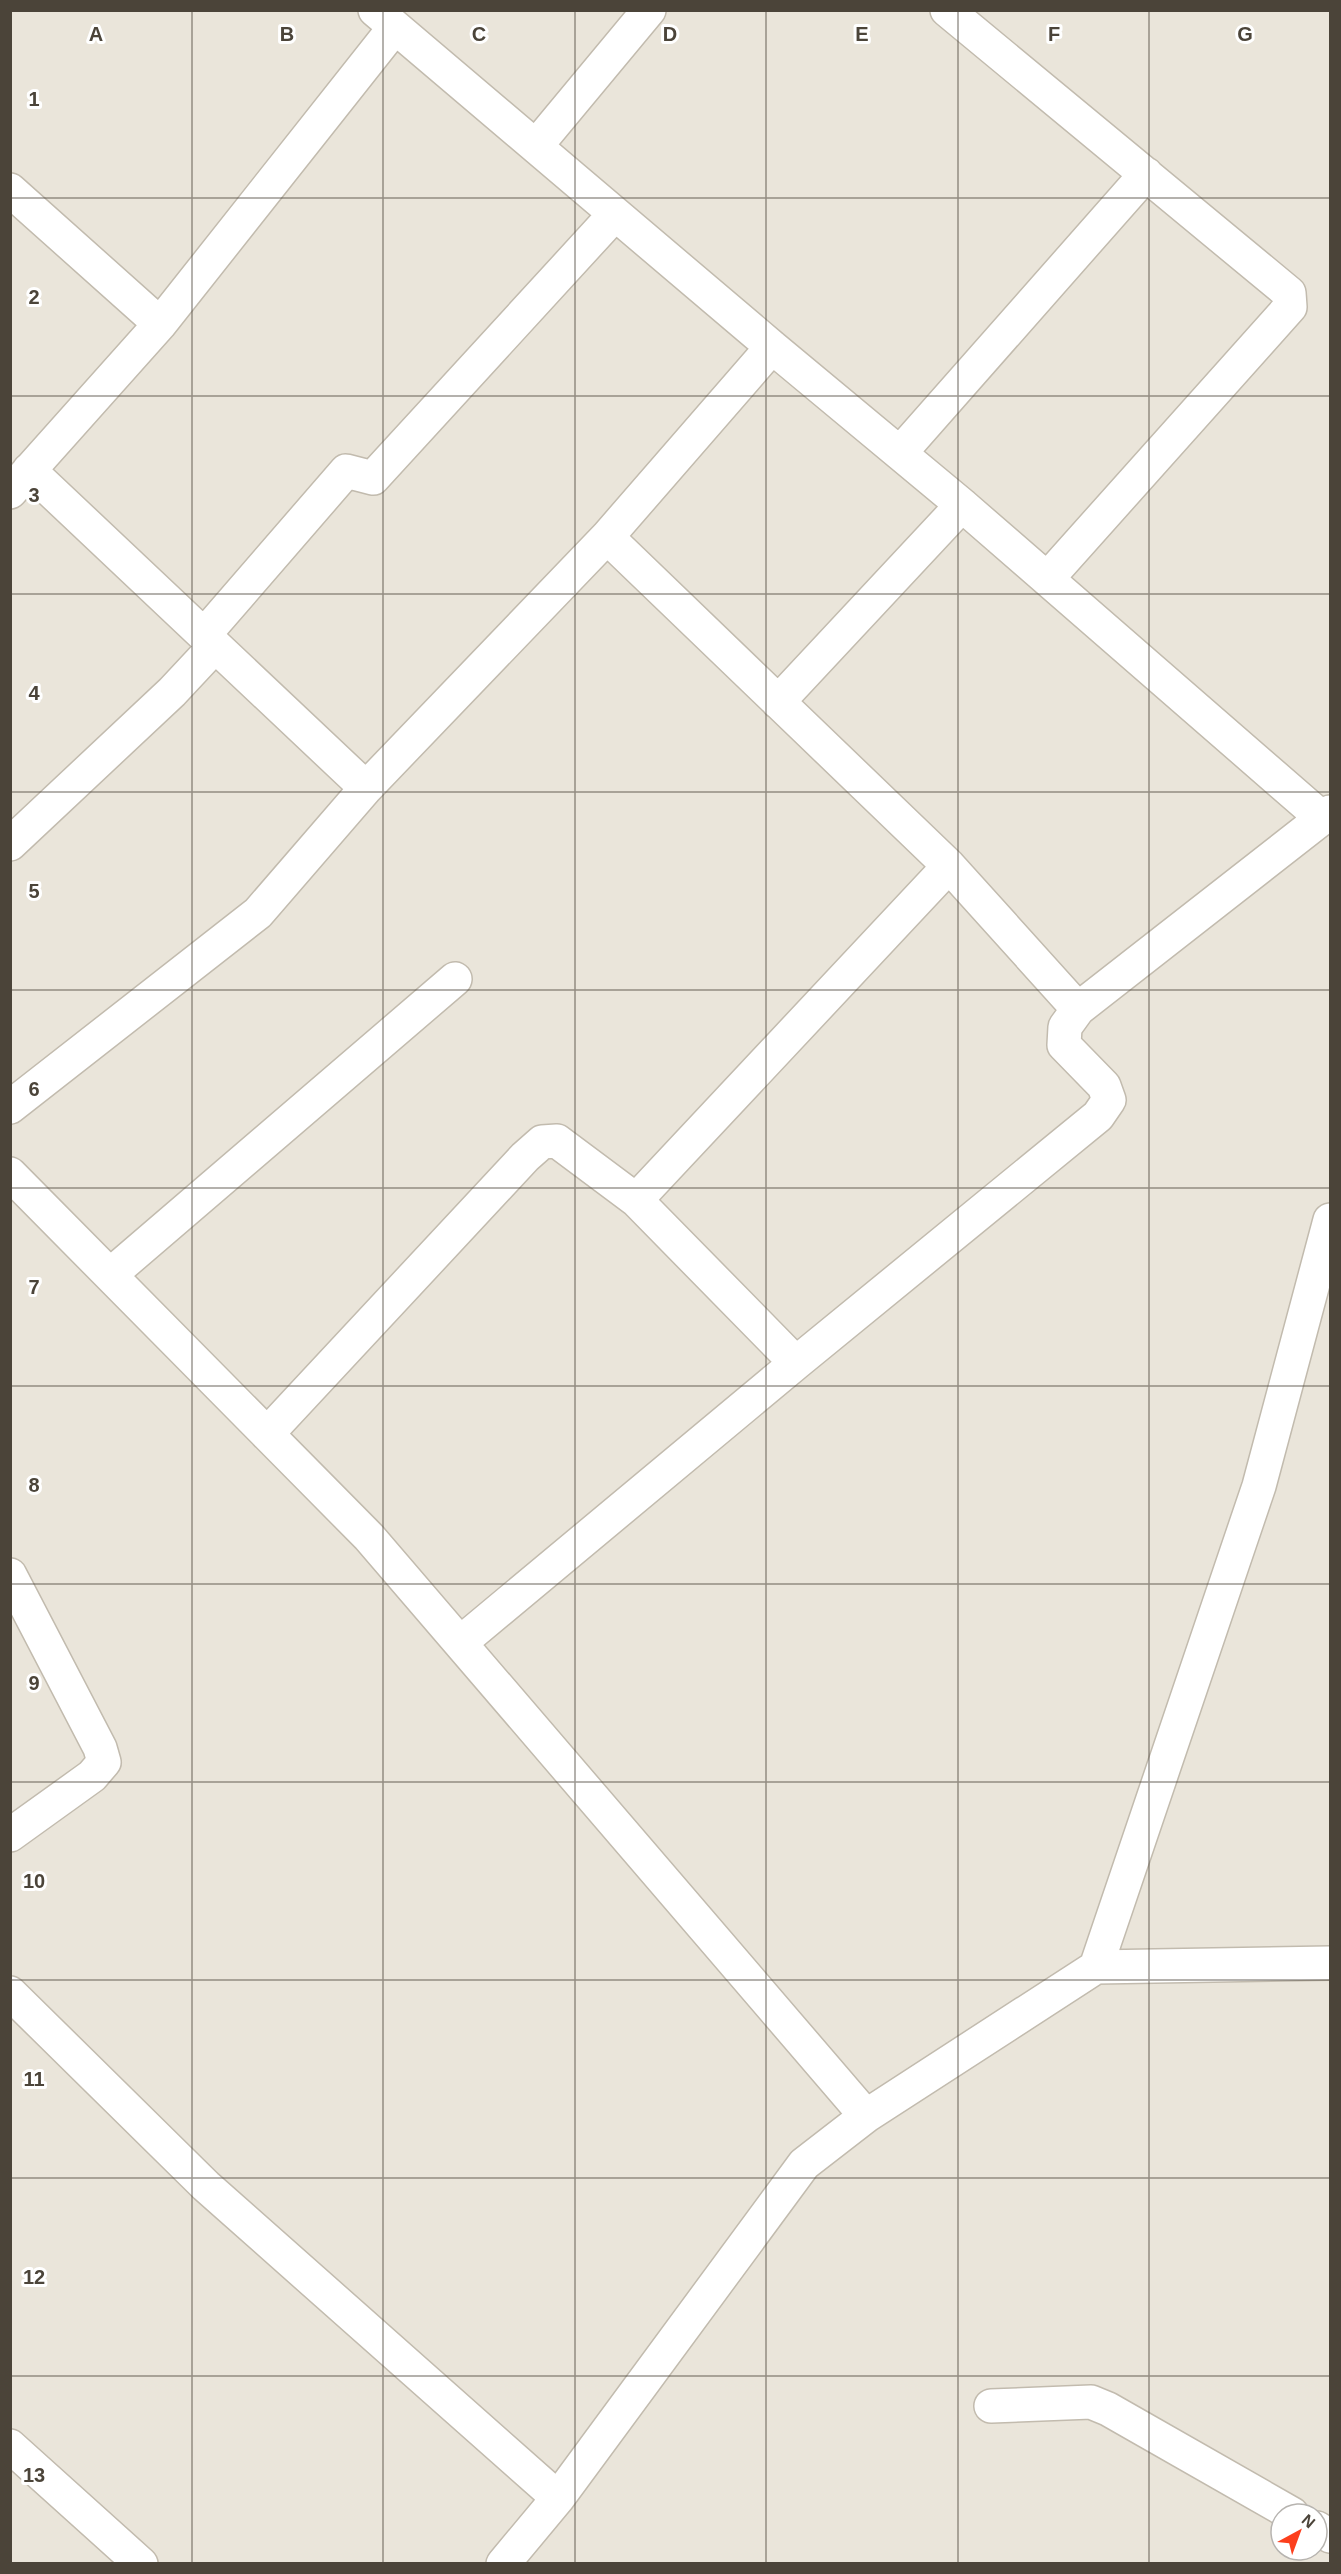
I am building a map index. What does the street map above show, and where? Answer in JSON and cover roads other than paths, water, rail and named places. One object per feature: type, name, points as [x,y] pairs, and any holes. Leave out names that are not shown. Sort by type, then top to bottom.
[{"type":"street","points":[[536,146],[649,10]]},
{"type":"street","points":[[948,10],[1275,279],[1289,293],[1290,307],[1047,579]]},
{"type":"street","points":[[366,788],[210,640],[16,484],[160,324],[385,19],[1326,815],[1078,1009],[1065,1027],[1065,1045],[1104,1086],[1109,1100],[1098,1116],[796,1363],[460,1643]]},
{"type":"street","points":[[900,453],[1146,174]]},
{"type":"street","points":[[10,190],[160,324]]},
{"type":"street","points":[[10,844],[172,692],[210,640],[346,471],[373,478],[615,214]]},
{"type":"street","points":[[10,1107],[258,913],[366,788],[607,537],[772,347]]},
{"type":"street","points":[[778,702],[962,505]]},
{"type":"street","points":[[607,537],[949,866],[1078,1009]]},
{"type":"street","points":[[636,1200],[949,866]]},
{"type":"street","points":[[110,1275],[455,979]]},
{"type":"street","points":[[267,1434],[525,1156],[542,1142],[557,1140],[636,1200],[796,1363]]},
{"type":"street","points":[[10,1174],[369,1537],[866,2116]]},
{"type":"street","points":[[1095,1967],[1259,1486],[1330,1220]]},
{"type":"street","points":[[10,1575],[100,1748],[104,1762],[92,1776],[10,1835]]},
{"type":"street","points":[[504,2563],[558,2498],[804,2164],[866,2116],[1095,1967],[1330,1964]]},
{"type":"street","points":[[10,1992],[206,2186],[558,2498]]},
{"type":"street","points":[[991,2406],[1091,2402],[1108,2409],[1271,2502]]},
{"type":"street","points":[[10,2446],[141,2564]]}]
